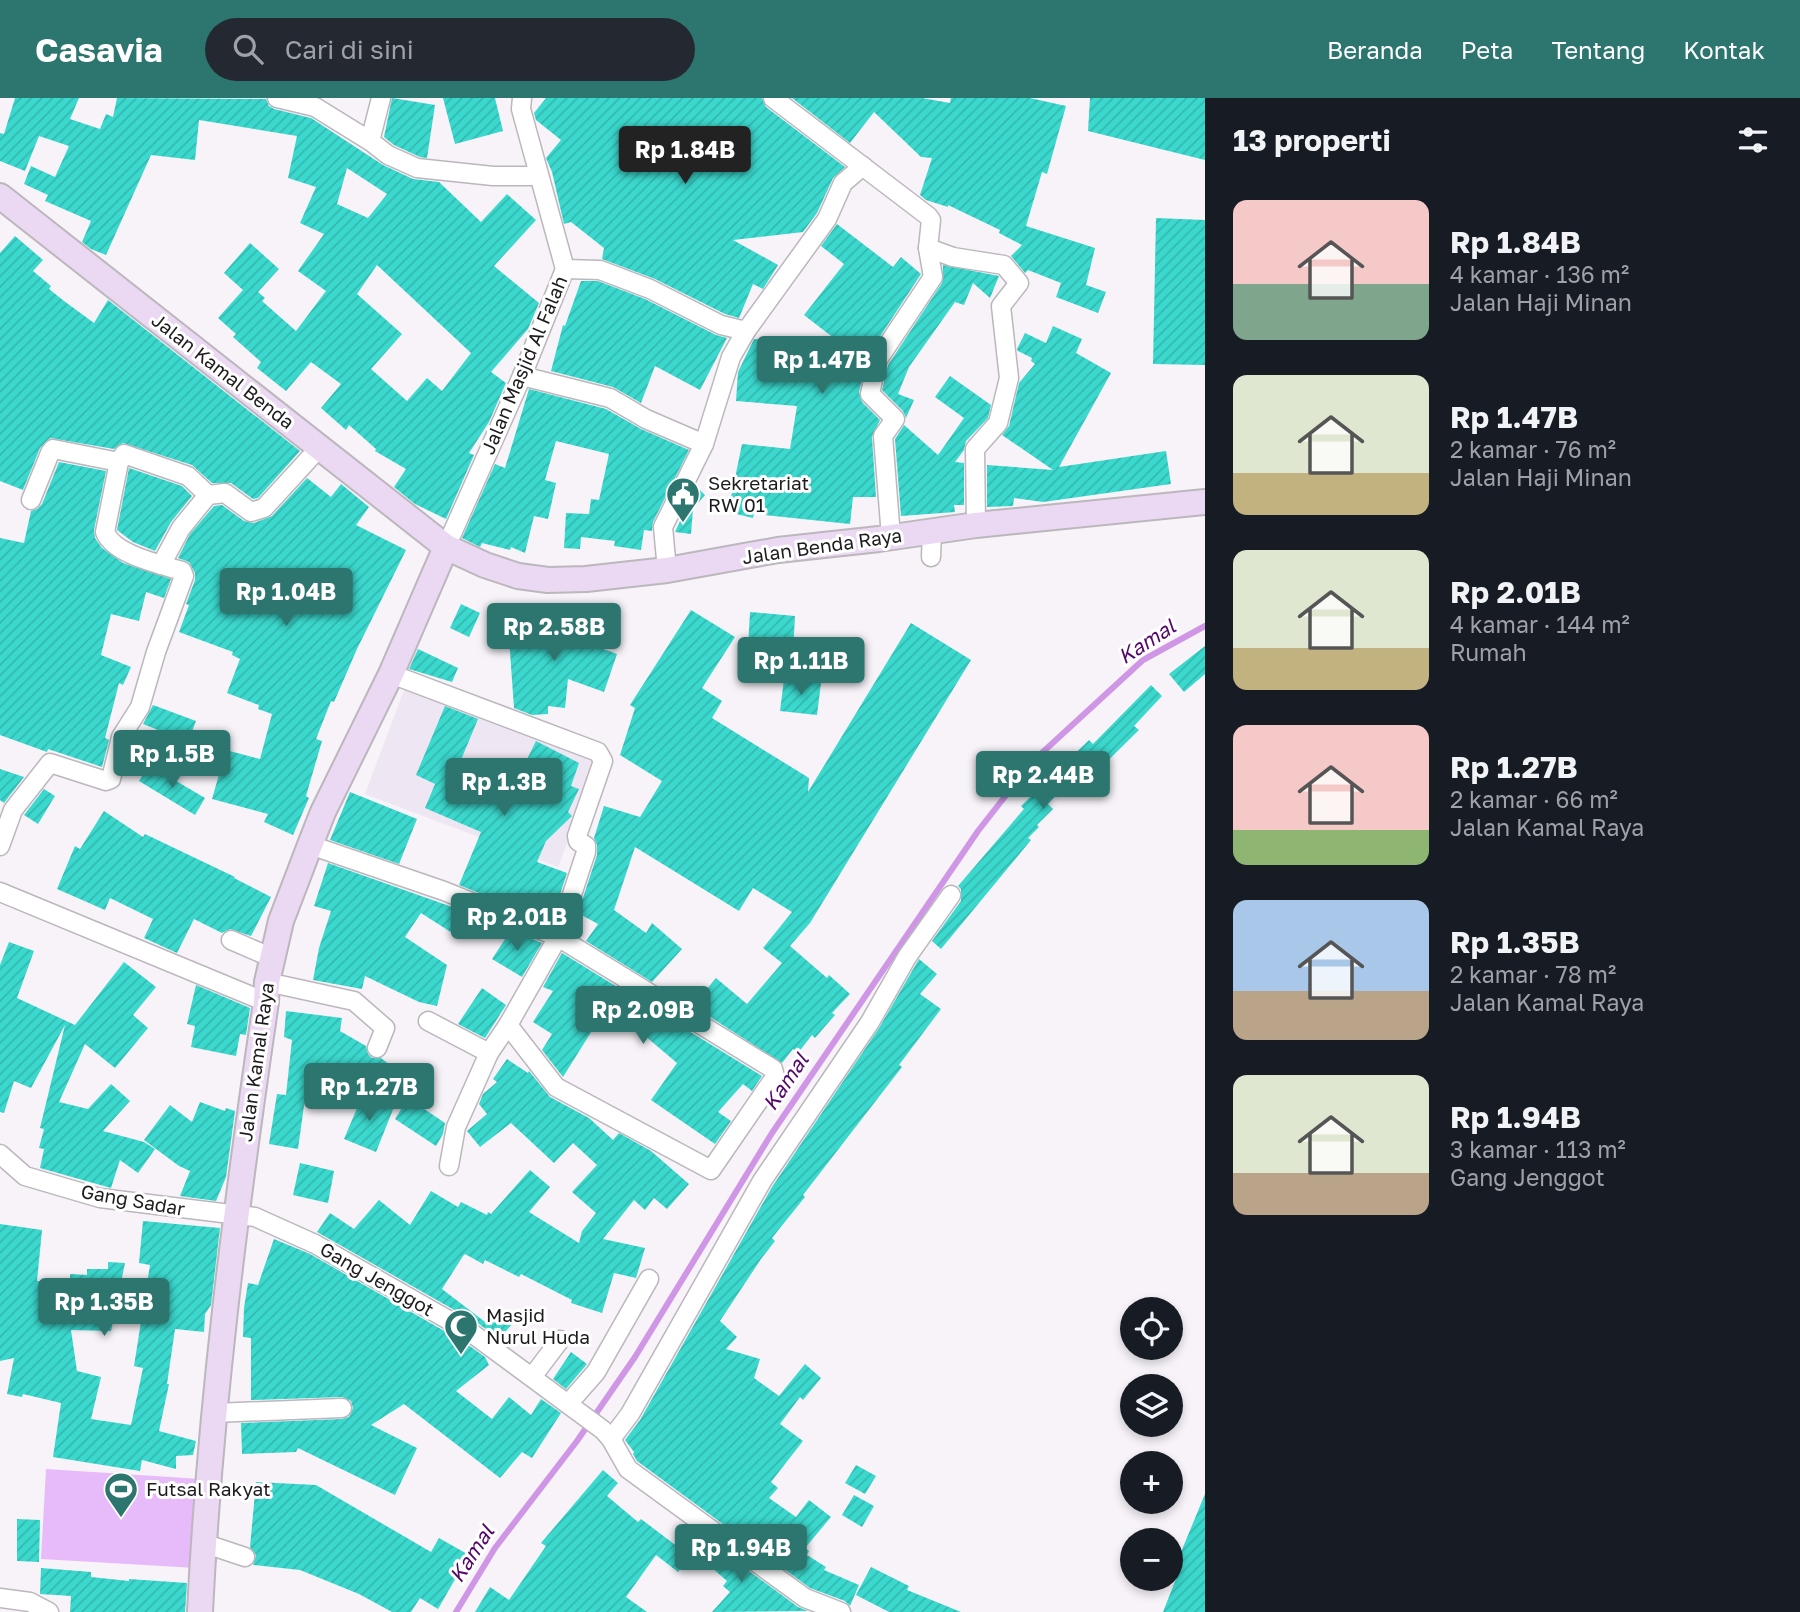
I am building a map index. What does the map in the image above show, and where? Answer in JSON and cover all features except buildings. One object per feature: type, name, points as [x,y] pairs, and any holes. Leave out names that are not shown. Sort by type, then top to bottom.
[{"type":"main road","name":"Jalan Kamal Benda","points":[[0,196],[446,547]]},
{"type":"main road","name":"Jalan Benda Raya","points":[[446,547],[485,565],[525,577],[636,582],[667,569],[778,550],[891,537],[931,546],[976,525],[1205,502]]},
{"type":"main road","name":"Jalan Kamal Raya","points":[[200,1612],[214,1413],[235,1216],[266,992],[281,921],[323,812],[391,674],[446,547]]},
{"type":"street","points":[[277,98],[315,107],[388,155],[417,168],[493,176],[539,176]]},
{"type":"street","points":[[370,141],[381,98]]},
{"type":"street","name":"Jalan Masjid Al Falah","points":[[446,547],[522,376],[565,269],[521,109],[522,98]]},
{"type":"street","points":[[773,98],[931,220],[928,248],[933,277],[877,362],[870,394],[895,419],[883,436],[891,537]]},
{"type":"street","points":[[667,569],[663,527],[704,444],[731,357],[827,219],[843,183],[863,166]]},
{"type":"street","points":[[928,248],[953,257],[1004,265],[1019,283],[1001,306],[1009,378],[999,423],[975,449],[976,525]]},
{"type":"street","points":[[565,269],[600,270],[650,289],[721,325],[747,331]]},
{"type":"street","points":[[522,376],[610,398],[646,419],[704,444]]},
{"type":"street","points":[[161,565],[181,528],[208,495],[225,493],[251,512],[256,512],[264,508],[319,448]]},
{"type":"street","points":[[31,500],[53,449],[119,463]]},
{"type":"street","points":[[0,846],[13,810],[50,763],[106,780],[111,779],[121,737],[140,707],[156,652],[184,576],[182,571],[117,548],[104,532],[119,463],[124,454],[188,475],[208,495]]},
{"type":"street","points":[[391,674],[598,752],[603,761],[577,836],[578,841],[586,846],[586,852],[558,937],[489,1053],[456,1127],[449,1166]]},
{"type":"street","points":[[310,845],[444,891],[558,937],[773,1069],[775,1077],[711,1170],[556,1087],[508,1025]]},
{"type":"street","points":[[0,892],[266,992],[354,1001],[385,1028],[377,1048]]},
{"type":"street","points":[[607,1435],[630,1414],[762,1181],[870,1022],[907,957],[951,895]]},
{"type":"street","points":[[231,940],[273,956]]},
{"type":"street","points":[[428,1021],[489,1053]]},
{"type":"street","name":"Gang Sadar","points":[[0,1154],[25,1176],[100,1198],[235,1216]]},
{"type":"street","name":"Gang Jenggot","points":[[235,1216],[256,1217],[315,1244],[473,1334],[607,1435],[628,1469],[805,1598],[841,1612]]},
{"type":"street","points":[[574,1408],[649,1279]]},
{"type":"street","points":[[532,1377],[560,1339]]},
{"type":"street","points":[[214,1413],[342,1408]]},
{"type":"street","points":[[203,1543],[245,1557]]},
{"type":"street","points":[[0,1598],[30,1602],[49,1612]]},
{"type":"shaded area","points":[[406,685],[599,759],[558,867],[365,794]]},
{"type":"shaded area","name":"Futsal Rakyat","points":[[46,1469],[201,1479],[196,1568],[41,1559]]},
{"type":"waterway","name":"Kamal","points":[[456,1612],[495,1548],[577,1441],[635,1357],[772,1133],[978,831],[1032,762],[1143,660],[1205,626]]},
{"type":"place","name":"Sekretariat RW 01","points":[[683,524]]},
{"type":"place","name":"Masjid Nurul Huda","points":[[461,1356]]},
{"type":"place","name":"Futsal Rakyat","points":[[121,1519]]}]
